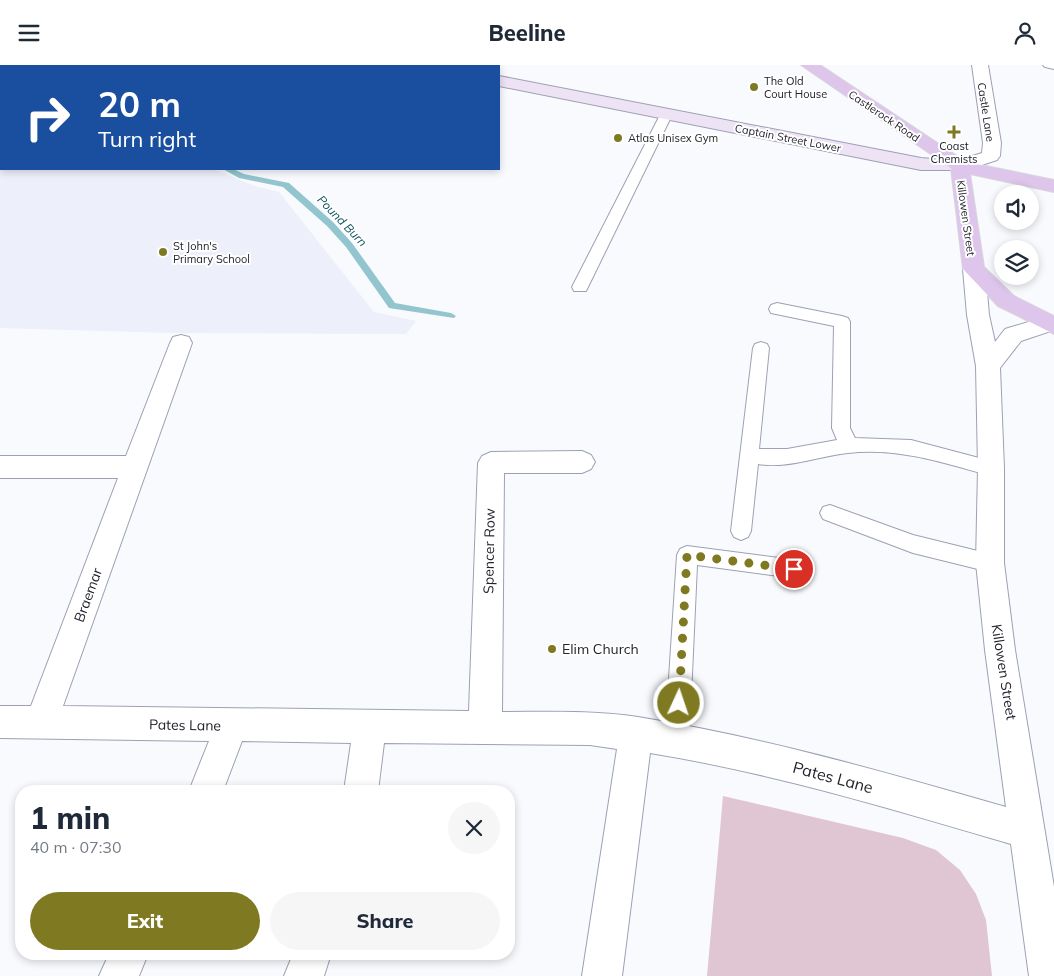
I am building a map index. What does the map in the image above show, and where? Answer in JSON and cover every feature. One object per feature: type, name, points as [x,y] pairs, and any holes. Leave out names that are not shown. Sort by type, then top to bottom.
[{"type":"main road","name":"Castlerock Road","points":[[809,65],[960,166]]},
{"type":"main road","name":"Captain Street Lower","points":[[500,81],[921,164],[960,166]]},
{"type":"main road","points":[[960,166],[1054,186]]},
{"type":"main road","name":"Killowen Street","points":[[960,166],[974,269],[1006,301],[1051,325]]},
{"type":"street","name":"Castle Lane","points":[[960,166],[991,156],[992,143],[980,65]]},
{"type":"street","name":"Killowen Street","points":[[974,269],[978,315],[988,366],[991,467],[990,563],[1000,650],[1049,976]]},
{"type":"street","name":"Killowen Street","points":[[988,366],[1013,335],[1051,325]]},
{"type":"street","name":"Braemar","points":[[41,723],[181,343]]},
{"type":"street","name":"Spencer Row","points":[[485,728],[491,463],[582,462]]},
{"type":"street","points":[[0,467],[134,467]]},
{"type":"street","name":"Pates Lane","points":[[0,722],[590,729],[636,733],[744,752],[1028,831]]},
{"type":"street","points":[[209,785],[221,756],[230,726]]},
{"type":"street","points":[[362,785],[370,727]]},
{"type":"street","points":[[602,976],[636,733]]},
{"type":"street","points":[[119,976],[126,960]]},
{"type":"street","points":[[304,976],[310,960]]},
{"type":"lane","points":[[1049,65],[1054,66]]},
{"type":"lane","points":[[580,287],[666,115]]},
{"type":"lane","points":[[777,309],[842,321],[841,428],[848,445]]},
{"type":"lane","points":[[741,531],[761,348]]},
{"type":"lane","points":[[749,455],[768,459],[784,458],[848,445],[912,447],[991,467]]},
{"type":"lane","points":[[830,513],[913,544],[990,563]]},
{"type":"lane","points":[[677,740],[687,555],[794,569]]},
{"type":"shaded area","name":"St John's Primary School","points":[[0,170],[215,170],[255,186],[279,192],[374,312],[416,321],[406,334],[172,333],[0,328]]},
{"type":"shaded area","points":[[723,796],[903,838],[936,850],[960,870],[976,894],[986,920],[992,976],[707,976]]},
{"type":"waterway","name":"Pound Burn","points":[[229,170],[242,176],[286,185],[330,224],[349,245],[392,306],[451,316]]},
{"type":"place","name":"The Old Court House","points":[[754,87]]},
{"type":"place","name":"Coast Chemists","points":[[954,132]]},
{"type":"place","name":"Atlas Unisex Gym","points":[[618,138]]},
{"type":"place","name":"St John's Primary School","points":[[163,252]]},
{"type":"place","name":"Elim Church","points":[[552,649]]},
{"type":"route","points":[[679,703],[687,555],[794,569]]}]
